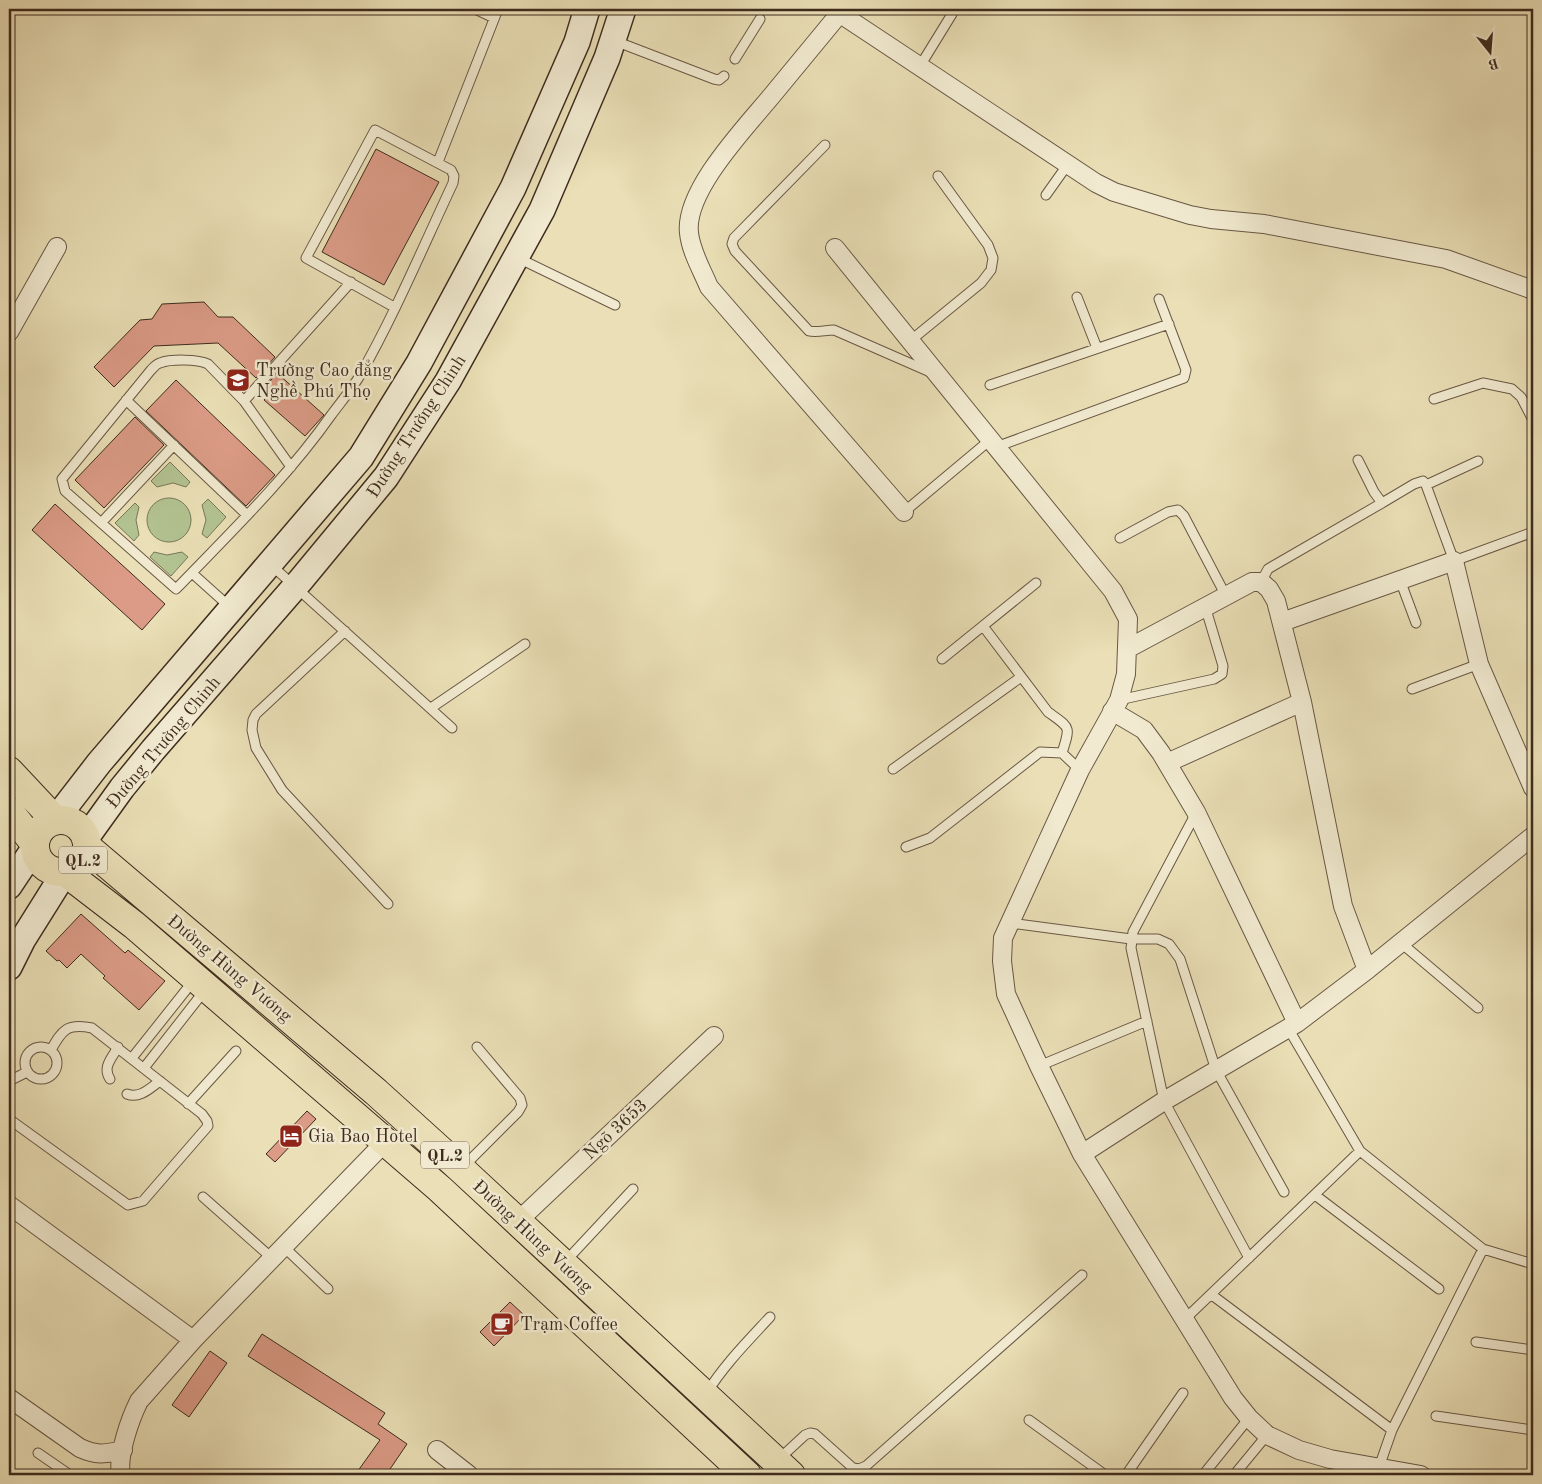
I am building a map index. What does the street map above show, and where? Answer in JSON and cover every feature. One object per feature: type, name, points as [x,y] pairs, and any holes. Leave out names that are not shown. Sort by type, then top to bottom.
[{"type":"highway","points":[[9,771],[55,820]]},
{"type":"highway","name":"QL.2","points":[[9,811],[35,846]]},
{"type":"highway","name":"QL.2","points":[[55,820],[67,820],[81,828],[87,843],[85,856],[80,864],[65,872],[54,871],[44,866],[37,858],[36,838],[46,824],[55,820]]},
{"type":"highway","name":"Đường Hùng Vương","points":[[87,843],[376,1092],[784,1469]]},
{"type":"highway","name":"Đường Hùng Vương","points":[[65,872],[134,925],[386,1141],[747,1475]]},
{"type":"main road","name":"Đường Trường Chinh","points":[[55,820],[99,763],[361,457],[419,363],[513,188],[576,42],[587,9]]},
{"type":"main road","name":"Đường Trường Chinh","points":[[87,843],[122,788],[153,750],[296,586],[386,478],[448,381],[542,210],[613,41],[623,9]]},
{"type":"main road","points":[[9,886],[35,846]]},
{"type":"main road","points":[[9,966],[27,932],[65,872]]},
{"type":"street","points":[[904,512],[709,287],[695,255],[689,233],[691,216],[701,189],[722,156],[840,10],[920,66],[1096,183],[1114,192],[1190,215],[1264,224],[1446,258],[1533,290]]},
{"type":"street","points":[[9,332],[57,247]]},
{"type":"street","points":[[835,248],[1113,591],[1128,619],[1126,674],[1115,705],[1080,770],[1003,938],[1002,961],[1006,994],[1039,1066],[1082,1154],[1233,1398],[1249,1418],[1267,1435],[1299,1450],[1377,1471],[1421,1475]]},
{"type":"street","points":[[1282,622],[1454,561],[1479,664],[1527,756],[1533,788]]},
{"type":"street","points":[[1127,650],[1252,582],[1261,582],[1269,589],[1276,601],[1302,702],[1343,906],[1367,970]]},
{"type":"street","points":[[1167,763],[1302,702]]},
{"type":"street","points":[[1115,705],[1144,730],[1167,763],[1196,812],[1292,1026]]},
{"type":"street","points":[[1082,1154],[1164,1101],[1292,1026],[1367,970],[1533,836]]},
{"type":"street","name":"Ngõ 3653","points":[[517,1222],[714,1036]]},
{"type":"street","points":[[121,1474],[123,1450],[133,1412],[139,1401],[193,1340],[386,1141]]},
{"type":"street","points":[[9,1205],[193,1340]]},
{"type":"street","points":[[9,1398],[80,1448],[93,1454],[123,1450]]},
{"type":"street","points":[[437,1450],[469,1475]]},
{"type":"lane","points":[[475,9],[494,18]]},
{"type":"lane","points":[[438,162],[498,9]]},
{"type":"lane","points":[[920,66],[952,14],[952,9]]},
{"type":"lane","points":[[735,59],[760,19]]},
{"type":"lane","points":[[613,41],[714,80],[719,80],[724,76]]},
{"type":"lane","points":[[291,467],[244,401],[214,368],[202,361],[166,361],[157,364],[62,479],[65,491],[176,589],[291,467],[314,439],[358,378],[394,306],[453,183],[454,176],[451,170],[375,130],[306,258],[394,306]]},
{"type":"lane","points":[[825,145],[734,238],[732,244],[735,251],[809,331],[815,333],[824,330],[834,330],[938,375]]},
{"type":"lane","points":[[1046,196],[1068,164]]},
{"type":"lane","points":[[910,340],[981,283],[990,270],[994,258],[988,245],[938,176]]},
{"type":"lane","points":[[516,258],[615,305]]},
{"type":"lane","points":[[244,401],[352,282]]},
{"type":"lane","points":[[1077,296],[1097,348]]},
{"type":"lane","points":[[904,512],[993,443],[1184,378],[1186,370],[1159,299]]},
{"type":"lane","points":[[990,385],[1169,324]]},
{"type":"lane","points":[[1434,399],[1483,383],[1512,389],[1521,397],[1533,420]]},
{"type":"lane","points":[[126,400],[247,515]]},
{"type":"lane","points":[[101,523],[174,445]]},
{"type":"lane","points":[[1358,460],[1374,492],[1382,503]]},
{"type":"lane","points":[[1426,485],[1478,461]]},
{"type":"lane","points":[[1261,582],[1268,569],[1414,484],[1423,481],[1454,561],[1533,532]]},
{"type":"lane","points":[[1120,538],[1168,512],[1178,510],[1184,516],[1226,596]]},
{"type":"lane","points":[[270,563],[452,728]]},
{"type":"lane","points":[[192,573],[231,608]]},
{"type":"lane","points":[[1400,580],[1416,622]]},
{"type":"lane","points":[[942,658],[1036,583]]},
{"type":"lane","points":[[1115,705],[1214,679],[1222,674],[1223,666],[1206,606]]},
{"type":"lane","points":[[983,626],[1048,712],[1067,727],[1068,733],[1062,752]]},
{"type":"lane","points":[[346,631],[256,714],[252,730],[253,739],[256,748],[282,790],[388,904]]},
{"type":"lane","points":[[431,708],[525,644]]},
{"type":"lane","points":[[1412,689],[1479,664]]},
{"type":"lane","points":[[893,769],[1021,676]]},
{"type":"lane","points":[[906,847],[930,838],[1040,752],[1062,752],[1080,770]]},
{"type":"lane","points":[[1196,812],[1133,932],[1131,948],[1164,1101],[1249,1258]]},
{"type":"lane","points":[[1010,922],[1131,939],[1158,939],[1169,944],[1180,959],[1216,1070],[1284,1192]]},
{"type":"lane","points":[[1400,942],[1478,1008]]},
{"type":"lane","points":[[132,1058],[201,983]]},
{"type":"lane","points":[[144,1068],[201,983]]},
{"type":"lane","points":[[1039,1066],[1147,1021]]},
{"type":"lane","points":[[9,1119],[128,1205],[142,1201],[208,1126],[202,1114],[92,1028],[77,1026],[66,1028],[60,1033],[51,1050]]},
{"type":"lane","points":[[1292,1026],[1360,1152],[1483,1249],[1533,1264]]},
{"type":"lane","points":[[44,1046],[51,1050],[57,1060],[57,1066],[50,1076],[38,1079],[27,1072],[24,1060],[31,1049],[44,1046]]},
{"type":"lane","points":[[461,1169],[518,1112],[522,1105],[520,1098],[477,1047]]},
{"type":"lane","points":[[110,1079],[106,1072],[107,1066],[118,1048]]},
{"type":"lane","points":[[188,1104],[236,1051]]},
{"type":"lane","points":[[9,1081],[27,1072]]},
{"type":"lane","points":[[127,1094],[132,1096],[141,1094],[160,1081]]},
{"type":"lane","points":[[1184,1320],[1360,1152]]},
{"type":"lane","points":[[562,1264],[634,1189]]},
{"type":"lane","points":[[1316,1195],[1439,1289]]},
{"type":"lane","points":[[203,1197],[328,1289]]},
{"type":"lane","points":[[1377,1471],[1392,1430],[1483,1249]]},
{"type":"lane","points":[[784,1469],[805,1435],[810,1433],[815,1434],[853,1468],[859,1469],[866,1466],[1082,1275]]},
{"type":"lane","points":[[1212,1295],[1392,1430]]},
{"type":"lane","points":[[705,1396],[725,1366],[770,1317]]},
{"type":"lane","points":[[1476,1342],[1533,1350]]},
{"type":"lane","points":[[1126,1475],[1184,1393]]},
{"type":"lane","points":[[1436,1416],[1533,1430]]},
{"type":"lane","points":[[1203,1475],[1249,1418]]},
{"type":"lane","points":[[1028,1420],[1105,1475]]},
{"type":"lane","points":[[1234,1475],[1267,1435]]},
{"type":"lane","points":[[38,1453],[70,1475]]},
{"type":"green space","points":[[170,462],[190,482],[186,487],[173,483],[157,487],[151,481]]},
{"type":"green space","points":[[165,498],[173,498],[185,504],[191,520],[185,536],[173,542],[165,542],[153,536],[147,524],[147,516],[153,504]]},
{"type":"green space","points":[[208,499],[226,517],[207,538],[202,534],[206,520],[202,505]]},
{"type":"green space","points":[[135,503],[139,507],[136,520],[139,535],[134,541],[115,523]]},
{"type":"green space","points":[[154,552],[167,555],[182,552],[188,557],[171,576],[150,557]]},
{"type":"building","points":[[376,149],[439,182],[384,285],[322,252]]},
{"type":"building","points":[[204,302],[218,317],[233,317],[275,357],[256,378],[218,343],[154,346],[114,387],[94,367],[140,320],[152,319],[162,304]]},
{"type":"building","points":[[277,373],[324,415],[305,436],[264,400],[271,393],[265,387]]},
{"type":"building","points":[[176,380],[275,475],[246,506],[146,411]]},
{"type":"building","points":[[135,417],[164,445],[104,508],[75,480]]},
{"type":"building","points":[[55,504],[165,604],[142,630],[32,530]]},
{"type":"building","points":[[81,914],[125,953],[128,950],[165,981],[139,1010],[103,978],[105,976],[81,954],[67,968],[46,951]]},
{"type":"building","name":"Gia Bao Hotel","points":[[307,1111],[316,1119],[275,1162],[266,1154]]},
{"type":"building","name":"Trạm Coffee","points":[[510,1302],[524,1315],[494,1346],[480,1332]]},
{"type":"building","points":[[262,1334],[385,1413],[378,1424],[407,1444],[386,1475],[355,1475],[380,1440],[248,1356]]},
{"type":"building","points":[[210,1351],[227,1363],[189,1417],[172,1405]]},
{"type":"place","name":"Trường Cao đẳng Nghề Phú Thọ","points":[[238,380]]},
{"type":"place","name":"Gia Bao Hotel","points":[[291,1136]]},
{"type":"place","name":"Trạm Coffee","points":[[502,1324]]}]
